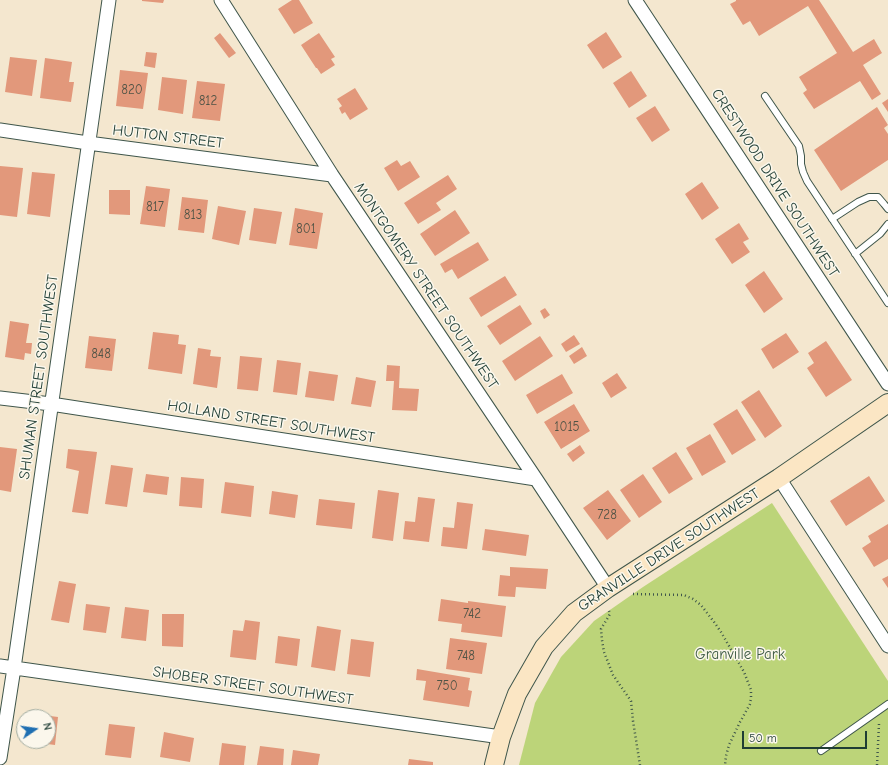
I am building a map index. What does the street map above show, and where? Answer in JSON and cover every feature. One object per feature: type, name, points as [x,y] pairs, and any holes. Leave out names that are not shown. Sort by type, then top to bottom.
[{"type":"street","name":"SHUMAN STREET SOUTHWEST","points":[[0,758],[109,0]]},
{"type":"street","name":"MONTGOMERY STREET SOUTHWEST","points":[[221,0],[332,175],[608,588]]},
{"type":"street","name":"CRESTWOOD DRIVE SOUTHWEST","points":[[635,0],[888,384]]},
{"type":"street","name":"HUTTON STREET","points":[[0,130],[332,175]]},
{"type":"street","name":"HOLLAND STREET SOUTHWEST","points":[[0,398],[51,404],[536,479]]},
{"type":"street","name":"GRANVILLE DRIVE SOUTHWEST","points":[[494,765],[501,737],[517,694],[544,647],[574,613],[608,588],[779,478],[888,403]]},
{"type":"street","points":[[779,478],[888,646]]},
{"type":"street","name":"SHOBER STREET SOUTHWEST","points":[[0,666],[501,737]]},
{"type":"lane","points":[[765,96],[799,146],[801,164],[807,181],[888,303]]},
{"type":"lane","points":[[832,219],[858,202],[869,197],[878,197],[888,210]]},
{"type":"lane","points":[[855,254],[880,234],[888,224]]},
{"type":"lane","points":[[820,751],[888,704]]},
{"type":"path","points":[[633,594],[684,595],[694,599],[701,605],[717,627],[744,672],[751,690],[750,704],[729,745],[726,756],[726,765]]},
{"type":"path","points":[[609,611],[610,614],[601,629],[604,652],[613,676],[631,700],[640,765]]},
{"type":"path","points":[[877,765],[879,719]]},
{"type":"green space","name":"Granville Park","points":[[772,503],[888,681],[888,765],[519,765],[535,703],[561,657],[594,621],[643,587]]},
{"type":"building","points":[[142,0],[164,0],[163,3]]},
{"type":"building","points":[[292,0],[299,0],[313,23],[294,34],[278,9]]},
{"type":"building","points":[[736,0],[819,0],[853,52],[874,39],[882,53],[863,65],[881,94],[872,100],[860,81],[814,109],[803,93],[807,90],[799,77],[837,53],[808,6],[759,36],[750,21],[743,25],[730,4]]},
{"type":"building","points":[[606,32],[622,57],[603,69],[587,45]]},
{"type":"building","points":[[220,33],[236,53],[229,58],[214,38]]},
{"type":"building","points":[[319,33],[335,57],[331,59],[335,65],[321,74],[301,45]]},
{"type":"building","points":[[146,52],[157,53],[155,68],[144,66]]},
{"type":"building","points":[[10,57],[37,60],[32,96],[5,92]]},
{"type":"building","points":[[45,58],[72,62],[69,82],[74,82],[71,102],[40,98]]},
{"type":"building","points":[[120,70],[148,73],[143,109],[116,106]]},
{"type":"building","points":[[631,71],[647,96],[629,108],[613,83]]},
{"type":"building","points":[[162,77],[187,80],[183,114],[158,110]]},
{"type":"building","points":[[197,81],[225,84],[220,121],[192,118]]},
{"type":"building","points":[[355,88],[368,109],[350,120],[345,112],[342,114],[339,108],[342,106],[337,99]]},
{"type":"building","points":[[888,99],[888,112],[882,103]]},
{"type":"building","points":[[655,106],[670,130],[652,142],[636,118]]},
{"type":"building","points":[[877,107],[888,125],[884,128],[888,134],[888,160],[841,191],[814,150]]},
{"type":"building","points":[[397,160],[401,166],[410,161],[420,177],[398,191],[384,168]]},
{"type":"building","points":[[0,166],[23,168],[17,217],[0,215]]},
{"type":"building","points":[[32,172],[55,174],[50,217],[27,214]]},
{"type":"building","points":[[448,175],[457,189],[436,203],[441,210],[418,224],[404,203]]},
{"type":"building","points":[[702,182],[719,208],[702,220],[685,194]]},
{"type":"building","points":[[146,186],[170,189],[165,227],[140,224]]},
{"type":"building","points":[[109,190],[130,190],[130,215],[109,214]]},
{"type":"building","points":[[182,197],[208,200],[204,233],[178,230]]},
{"type":"building","points":[[218,206],[246,211],[239,245],[212,239]]},
{"type":"building","points":[[254,208],[282,212],[276,244],[249,240]]},
{"type":"building","points":[[295,208],[323,213],[317,249],[289,245]]},
{"type":"building","points":[[455,210],[470,233],[435,256],[420,234]]},
{"type":"building","points":[[739,223],[749,239],[743,242],[750,252],[732,264],[715,239]]},
{"type":"building","points":[[478,242],[489,260],[458,279],[452,269],[445,273],[440,264]]},
{"type":"building","points":[[764,271],[783,299],[764,313],[745,285]]},
{"type":"building","points":[[505,276],[517,295],[481,317],[469,298]]},
{"type":"building","points":[[520,305],[532,324],[500,345],[487,326]]},
{"type":"building","points":[[545,308],[550,315],[544,319],[540,311]]},
{"type":"building","points":[[10,321],[29,324],[26,343],[32,343],[31,354],[25,353],[24,360],[5,357]]},
{"type":"building","points":[[153,332],[179,335],[178,344],[186,345],[182,374],[148,369]]},
{"type":"building","points":[[786,333],[799,352],[773,369],[761,349]]},
{"type":"building","points":[[574,335],[580,344],[566,352],[561,344]]},
{"type":"building","points":[[89,336],[116,339],[112,371],[85,368]]},
{"type":"building","points":[[540,336],[553,356],[515,381],[502,361]]},
{"type":"building","points":[[826,341],[852,380],[826,397],[807,368],[814,363],[808,353]]},
{"type":"building","points":[[582,347],[587,356],[574,364],[569,356]]},
{"type":"building","points":[[198,348],[211,350],[210,356],[221,357],[217,388],[193,384]]},
{"type":"building","points":[[240,356],[262,358],[258,391],[237,389]]},
{"type":"building","points":[[277,360],[301,363],[297,395],[273,392]]},
{"type":"building","points":[[387,365],[400,366],[399,388],[419,389],[417,411],[392,410],[394,381],[386,381]]},
{"type":"building","points":[[309,371],[338,375],[334,401],[305,397]]},
{"type":"building","points":[[617,373],[627,388],[611,398],[602,383]]},
{"type":"building","points":[[562,374],[573,393],[537,414],[526,395]]},
{"type":"building","points":[[356,377],[376,381],[371,407],[351,404]]},
{"type":"building","points":[[759,390],[782,426],[765,438],[741,402]]},
{"type":"building","points":[[574,404],[590,431],[561,449],[544,422]]},
{"type":"building","points":[[737,409],[756,440],[732,455],[713,424]]},
{"type":"building","points":[[710,434],[726,462],[702,476],[686,448]]},
{"type":"building","points":[[580,445],[585,453],[573,462],[567,454]]},
{"type":"building","points":[[0,447],[17,449],[11,492],[0,490]]},
{"type":"building","points":[[68,449],[97,452],[88,514],[72,512],[79,471],[66,468]]},
{"type":"building","points":[[676,452],[693,479],[669,494],[652,468]]},
{"type":"building","points":[[111,465],[133,468],[127,507],[105,504]]},
{"type":"building","points":[[146,474],[169,477],[167,495],[143,492]]},
{"type":"building","points":[[643,474],[662,502],[639,518],[620,490]]},
{"type":"building","points":[[869,476],[885,501],[846,526],[830,501]]},
{"type":"building","points":[[181,477],[204,479],[202,508],[179,506]]},
{"type":"building","points":[[225,482],[254,486],[251,517],[221,513]]},
{"type":"building","points":[[378,490],[399,493],[393,541],[372,538]]},
{"type":"building","points":[[608,490],[631,521],[607,540],[583,508]]},
{"type":"building","points":[[272,491],[298,495],[295,518],[269,514]]},
{"type":"building","points":[[418,497],[435,499],[429,542],[403,539],[405,521],[415,522]]},
{"type":"building","points":[[319,499],[355,503],[352,529],[316,525]]},
{"type":"building","points":[[457,502],[473,504],[467,549],[441,546],[443,527],[454,528]]},
{"type":"building","points":[[888,524],[888,559],[874,567],[862,548],[871,542],[868,536]]},
{"type":"building","points":[[485,529],[529,535],[526,556],[482,550]]},
{"type":"building","points":[[510,567],[548,569],[546,589],[516,587],[515,597],[498,596],[500,575],[510,576]]},
{"type":"building","points":[[888,576],[888,588],[882,579]]},
{"type":"building","points":[[59,581],[76,584],[69,623],[51,620]]},
{"type":"building","points":[[441,599],[506,606],[502,637],[461,632],[462,624],[438,621]]},
{"type":"building","points":[[86,604],[110,607],[106,633],[83,630]]},
{"type":"building","points":[[125,607],[149,610],[146,641],[121,638]]},
{"type":"building","points":[[162,614],[184,614],[183,647],[162,646]]},
{"type":"building","points":[[245,620],[260,622],[256,660],[230,657],[233,630],[243,631]]},
{"type":"building","points":[[317,626],[341,630],[335,671],[311,667]]},
{"type":"building","points":[[278,636],[300,639],[297,666],[275,663]]},
{"type":"building","points":[[450,638],[487,643],[482,674],[446,669]]},
{"type":"building","points":[[351,639],[374,642],[370,677],[347,674]]},
{"type":"building","points":[[417,669],[470,678],[468,690],[472,691],[469,707],[423,700],[426,681],[416,680]]},
{"type":"building","points":[[56,717],[58,717],[56,736]]},
{"type":"building","points":[[109,724],[135,727],[131,758],[105,755]]},
{"type":"building","points":[[164,732],[194,738],[190,762],[160,757]]},
{"type":"building","points":[[222,743],[246,746],[244,765],[219,765]]},
{"type":"building","points":[[260,746],[284,749],[283,765],[257,765]]},
{"type":"building","points":[[293,750],[320,754],[318,765],[291,765]]},
{"type":"building","points":[[409,759],[433,762],[433,765],[408,765]]}]
